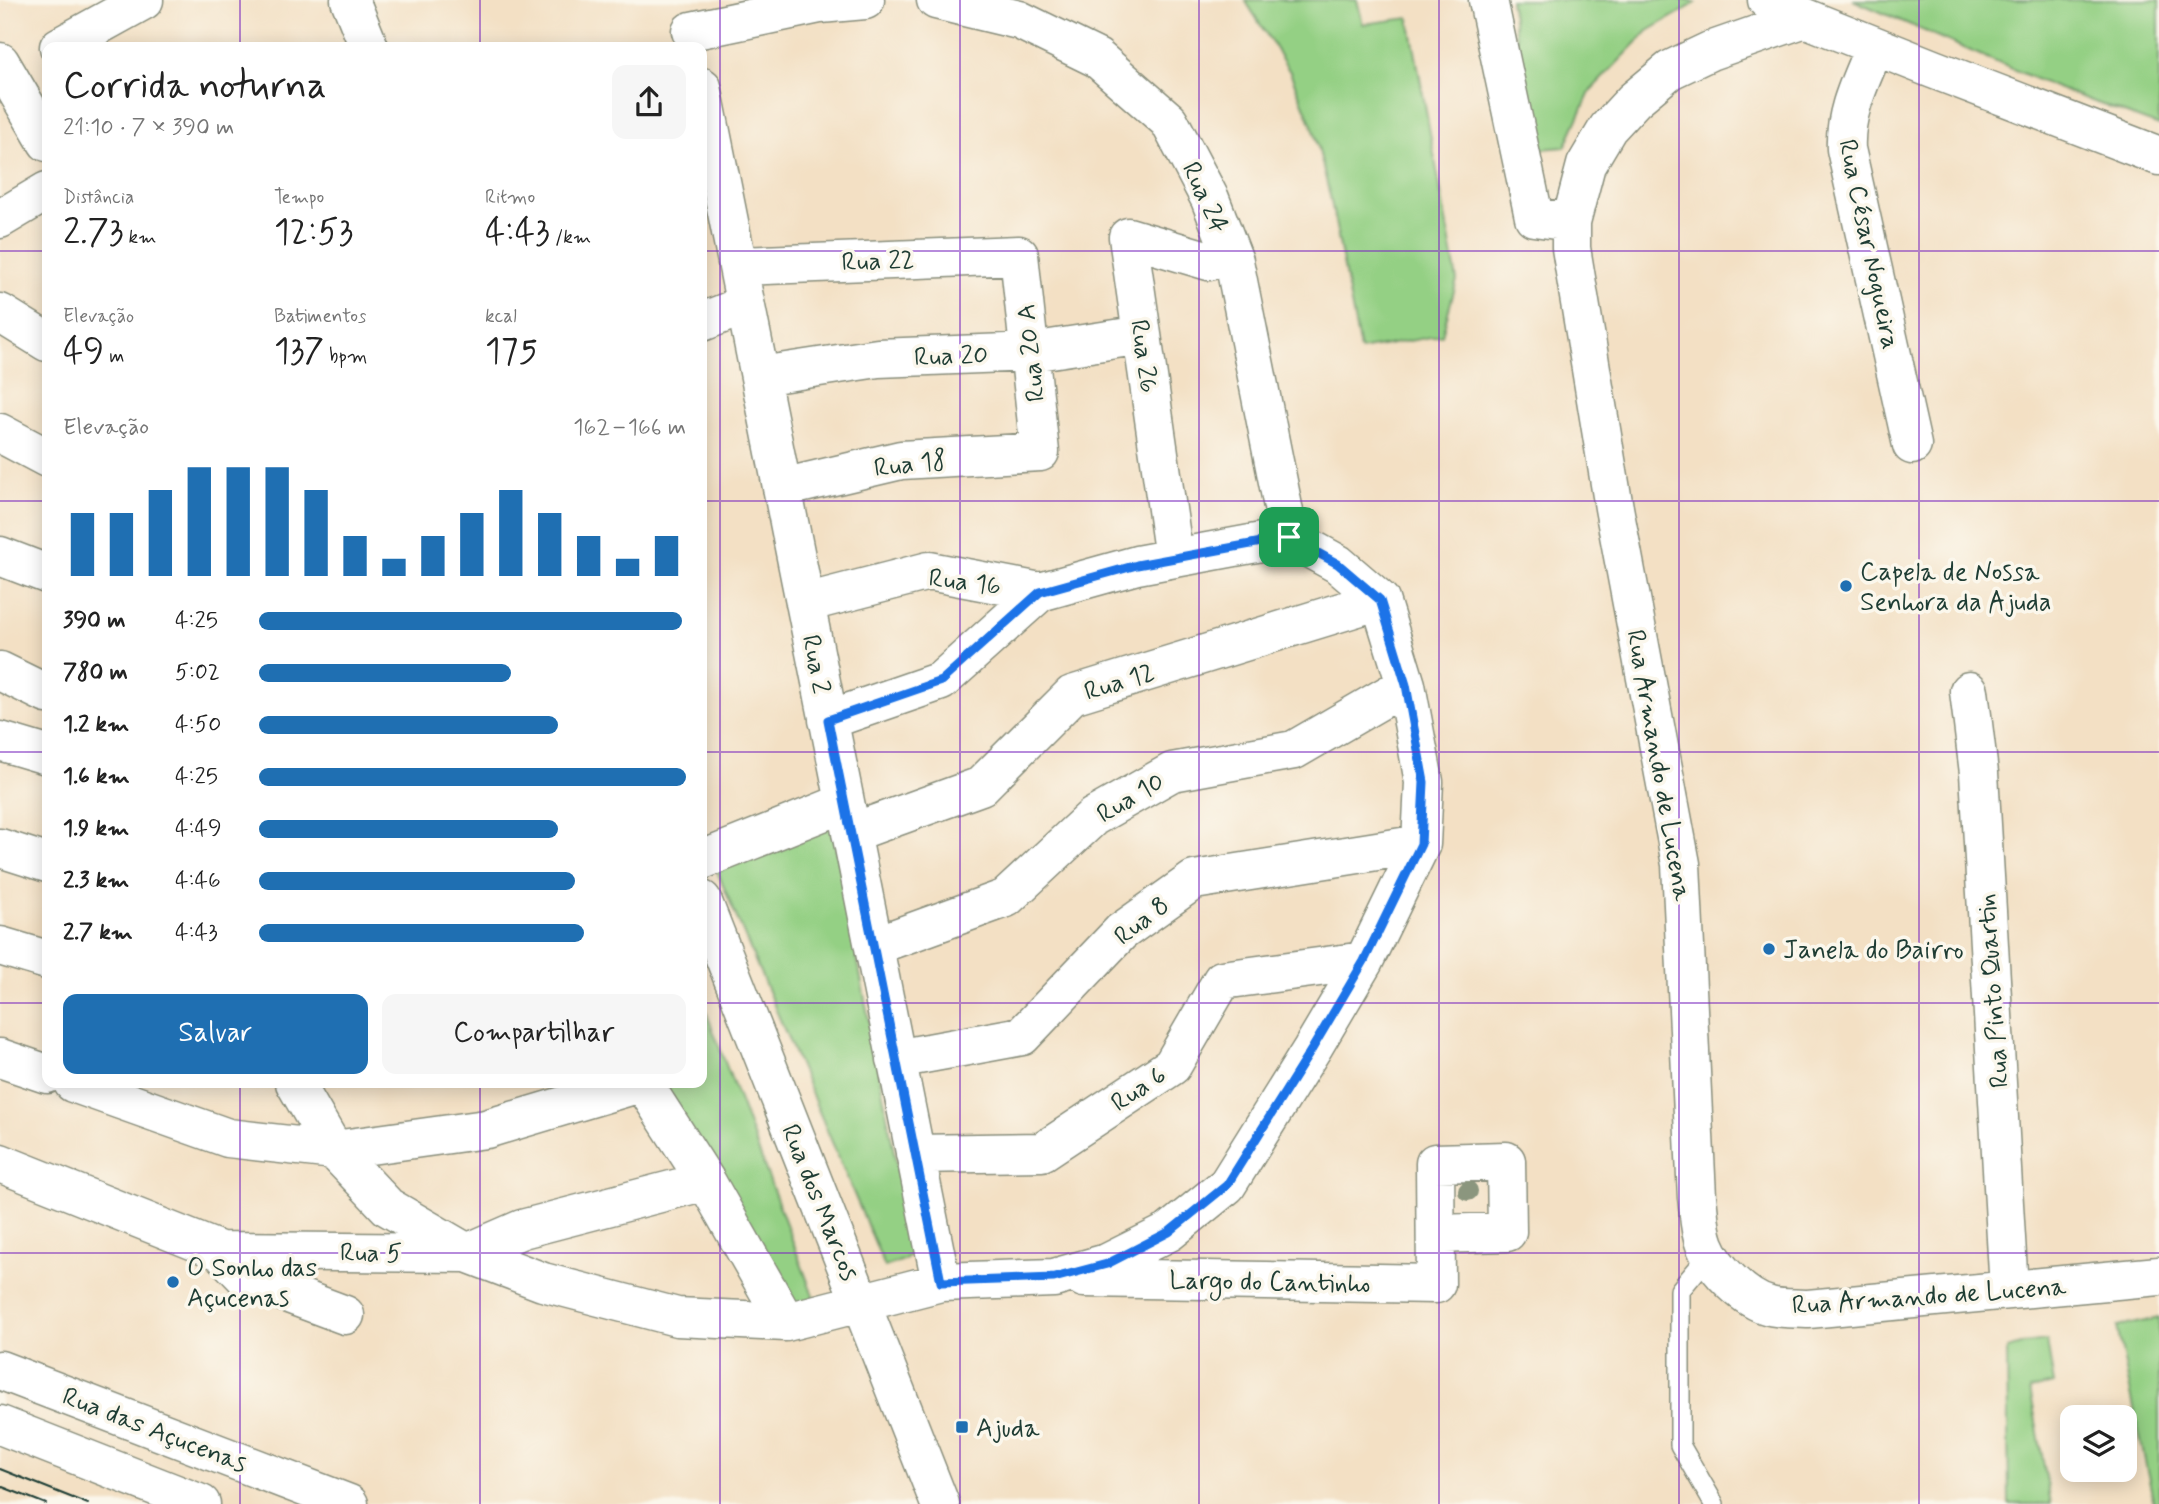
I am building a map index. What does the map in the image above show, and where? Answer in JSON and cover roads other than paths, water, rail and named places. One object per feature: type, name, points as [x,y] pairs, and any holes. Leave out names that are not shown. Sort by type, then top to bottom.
[{"type":"street","points":[[68,42],[144,0]]},
{"type":"street","points":[[350,0],[367,42]]},
{"type":"street","points":[[690,26],[820,4],[865,0]]},
{"type":"street","name":"Rua 24","points":[[936,0],[1019,20],[1097,58],[1169,121],[1210,199],[1234,261],[1289,537]]},
{"type":"street","points":[[1488,0],[1534,217],[1571,222]]},
{"type":"street","points":[[1767,0],[1875,46],[2159,156]]},
{"type":"street","name":"Rua Armando de Lucena","points":[[1805,18],[1690,60],[1670,70],[1634,100],[1608,128],[1586,165],[1571,222],[1571,248],[1614,508],[1681,864],[1697,1197],[1704,1245],[1718,1269],[1743,1292],[1769,1306],[1808,1309],[2159,1276]]},
{"type":"street","name":"Rua César Nogueira","points":[[1875,46],[1849,114],[1845,132],[1846,149],[1912,445]]},
{"type":"street","points":[[42,56],[3,73],[42,134]]},
{"type":"street","name":"Rua 2","points":[[707,113],[941,1282]]},
{"type":"street","points":[[0,219],[42,194]]},
{"type":"street","name":"Rua 26","points":[[1174,558],[1128,237],[1209,261]]},
{"type":"street","name":"Rua 22","points":[[737,266],[1019,255]]},
{"type":"street","name":"Rua 20 A","points":[[1019,255],[1040,452]]},
{"type":"street","points":[[707,320],[745,305]]},
{"type":"street","points":[[0,313],[42,339]]},
{"type":"street","name":"Rua 20","points":[[760,376],[877,358],[1031,352],[1142,335]]},
{"type":"street","points":[[0,433],[42,455]]},
{"type":"street","name":"Rua 18","points":[[782,488],[901,460],[1040,452]]},
{"type":"street","points":[[298,1088],[334,1150],[388,1207],[467,1253],[543,1282],[677,1317],[786,1322],[941,1282],[1054,1278],[1107,1264],[1169,1232],[1227,1185],[1364,961],[1421,844],[1424,782],[1406,685],[1380,600],[1338,564],[1289,537]]},
{"type":"street","name":"Rua 16","points":[[805,603],[929,572],[1040,592],[1137,565],[1289,537]]},
{"type":"street","points":[[0,556],[42,572]]},
{"type":"street","points":[[828,720],[941,681],[1040,592]]},
{"type":"street","name":"Rua 12","points":[[707,859],[848,818],[981,786],[1072,695],[1380,600]]},
{"type":"street","points":[[0,671],[42,692]]},
{"type":"street","name":"Rua 10","points":[[874,946],[1006,898],[1093,817],[1172,772],[1294,750],[1406,685]]},
{"type":"street","name":"Rua Pinto Quartin","points":[[1969,691],[1979,773],[2009,1290]]},
{"type":"street","points":[[0,741],[42,754]]},
{"type":"street","name":"Rua 8","points":[[896,1059],[1022,1037],[1121,932],[1194,880],[1421,844]]},
{"type":"street","points":[[0,848],[42,861]]},
{"type":"street","name":"Rua dos Marcos","points":[[707,913],[940,1504]]},
{"type":"street","points":[[0,946],[42,959]]},
{"type":"street","name":"Rua 6","points":[[915,1154],[1042,1152],[1172,1066],[1222,980],[1364,961]]},
{"type":"street","points":[[0,1058],[42,1072]]},
{"type":"street","points":[[87,1088],[228,1138],[334,1150],[486,1129],[624,1088]]},
{"type":"street","points":[[644,1088],[706,1181],[786,1322]]},
{"type":"street","name":"Rua 5","points":[[0,1163],[220,1251],[467,1253],[522,1229],[706,1181]]},
{"type":"street","name":"Largo do Cantinho","points":[[1054,1278],[1436,1284],[1436,1234]]},
{"type":"street","points":[[220,1251],[246,1278],[345,1315]]},
{"type":"street","name":"Rua das Açucenas","points":[[0,1370],[349,1504]]},
{"type":"street","name":"Rua das Açucenas","points":[[0,1425],[201,1504]]},
{"type":"lane","points":[[1710,1254],[1680,1290],[1679,1445],[1714,1504]]},
{"type":"tram line","points":[[0,1469],[88,1504]]},
{"type":"tram line","points":[[0,1486],[46,1504]]},
{"type":"place","name":"Capela de Nossa Senhora da Ajuda","points":[[1846,586]]},
{"type":"place","name":"Janela do Bairro","points":[[1769,949]]},
{"type":"place","name":"O Sonho das Açucenas","points":[[173,1282]]},
{"type":"place","name":"Ajuda","points":[[962,1427]]}]
